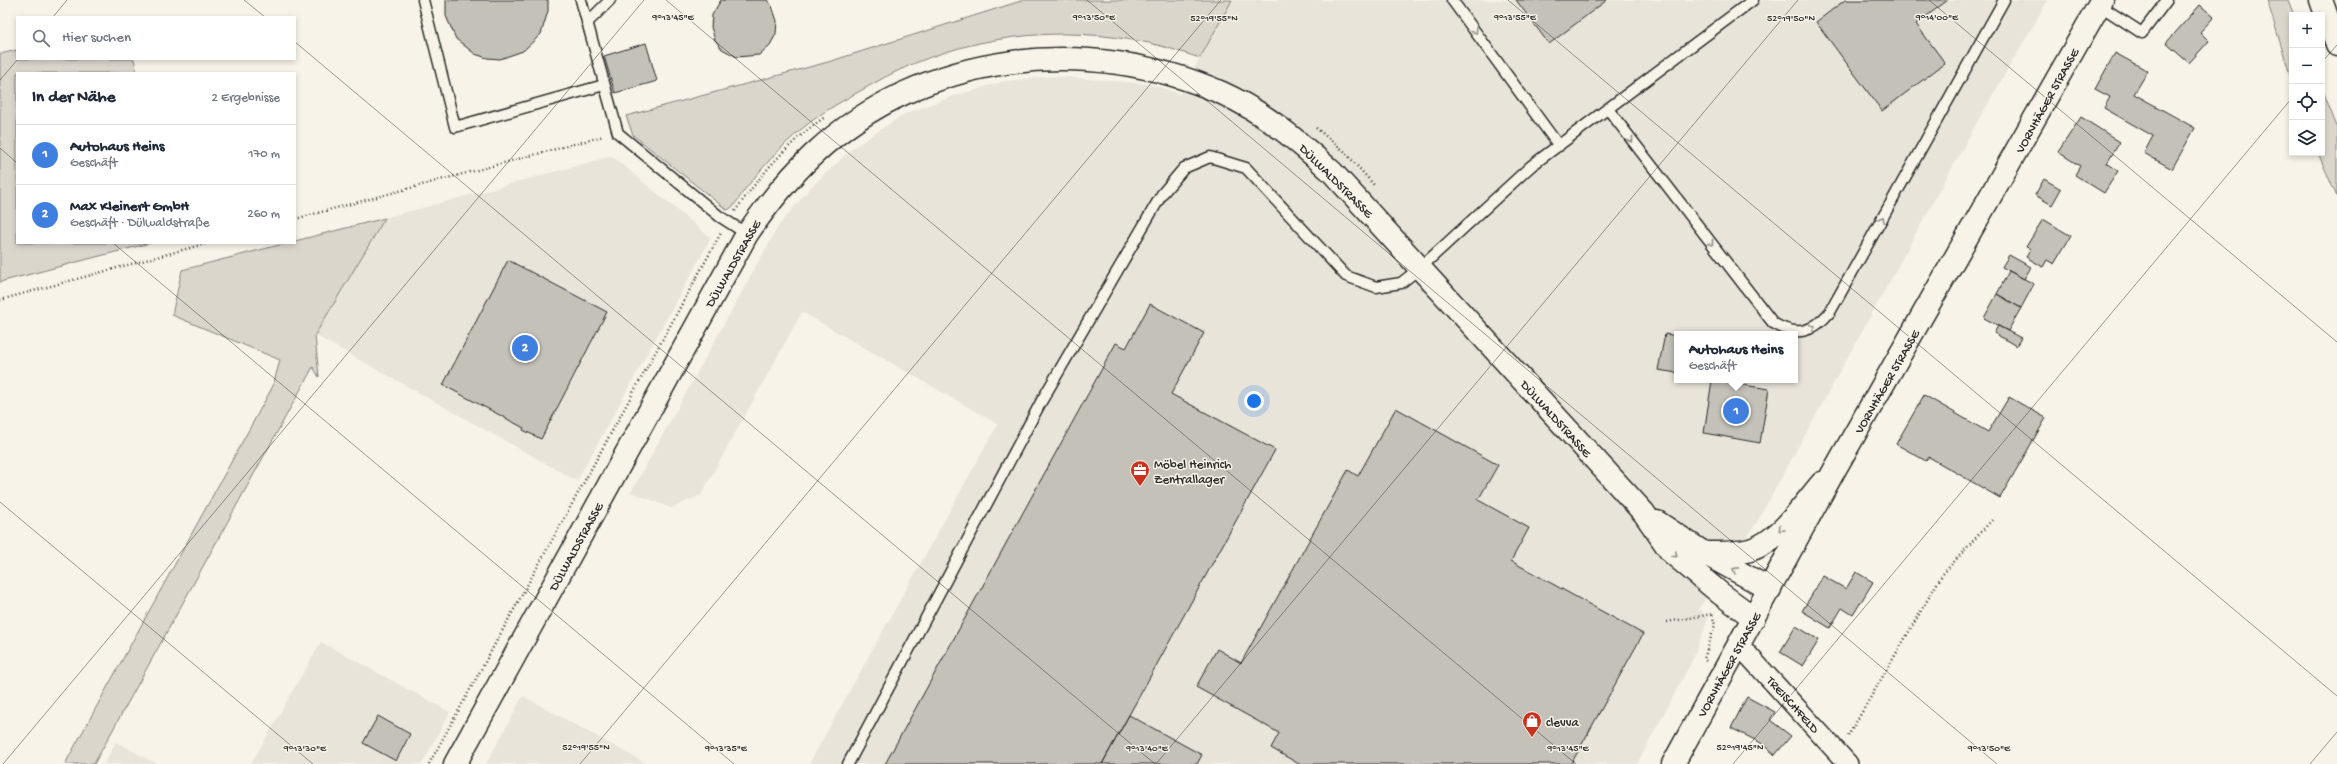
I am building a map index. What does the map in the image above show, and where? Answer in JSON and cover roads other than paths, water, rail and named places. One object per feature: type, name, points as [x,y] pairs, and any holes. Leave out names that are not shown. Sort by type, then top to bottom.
[{"type":"main road","points":[[2321,0],[2337,45]]},
{"type":"main road","name":"VORNHÄGER STRASSE","points":[[1673,764],[1835,469],[2101,3]]},
{"type":"main road","name":"DÜLWALDSTRASSE","points":[[455,764],[746,234],[778,191],[815,153],[858,119],[904,93],[957,72],[1012,60],[1073,57],[1129,63],[1181,76],[1223,93],[1259,113],[1294,137],[1332,172],[1644,513],[1671,552],[1754,618]]},
{"type":"main road","points":[[1704,553],[1737,552],[1762,546],[1778,533],[1835,469]]},
{"type":"main road","name":"DÜLWALDSTRASSE","points":[[1644,513],[1704,553],[1770,588]]},
{"type":"street","name":"TREISCHFELD","points":[[1739,645],[1843,759]]},
{"type":"lane","points":[[422,0],[454,127],[604,85]]},
{"type":"lane","points":[[581,0],[618,133],[727,221],[746,234]]},
{"type":"lane","points":[[587,23],[610,0]]},
{"type":"lane","points":[[1452,0],[1559,146]]},
{"type":"lane","points":[[848,764],[1041,402],[1162,194],[1184,168],[1210,157],[1246,168],[1346,276],[1376,287],[1400,283],[1420,268],[1531,166],[1753,0]]},
{"type":"lane","points":[[1608,109],[1773,323],[1787,331],[1806,331],[1819,324],[1830,312],[2004,0]]},
{"type":"lane","points":[[2101,3],[2142,33],[2167,0]]},
{"type":"place","name":"Max Kleinert GmbH","points":[[525,348]]},
{"type":"place","name":"Autohaus Heins","points":[[1736,411]]},
{"type":"place","name":"Möbel Heinrich Zentrallager","points":[[1140,487]]},
{"type":"place","name":"clevva","points":[[1532,738]]}]
